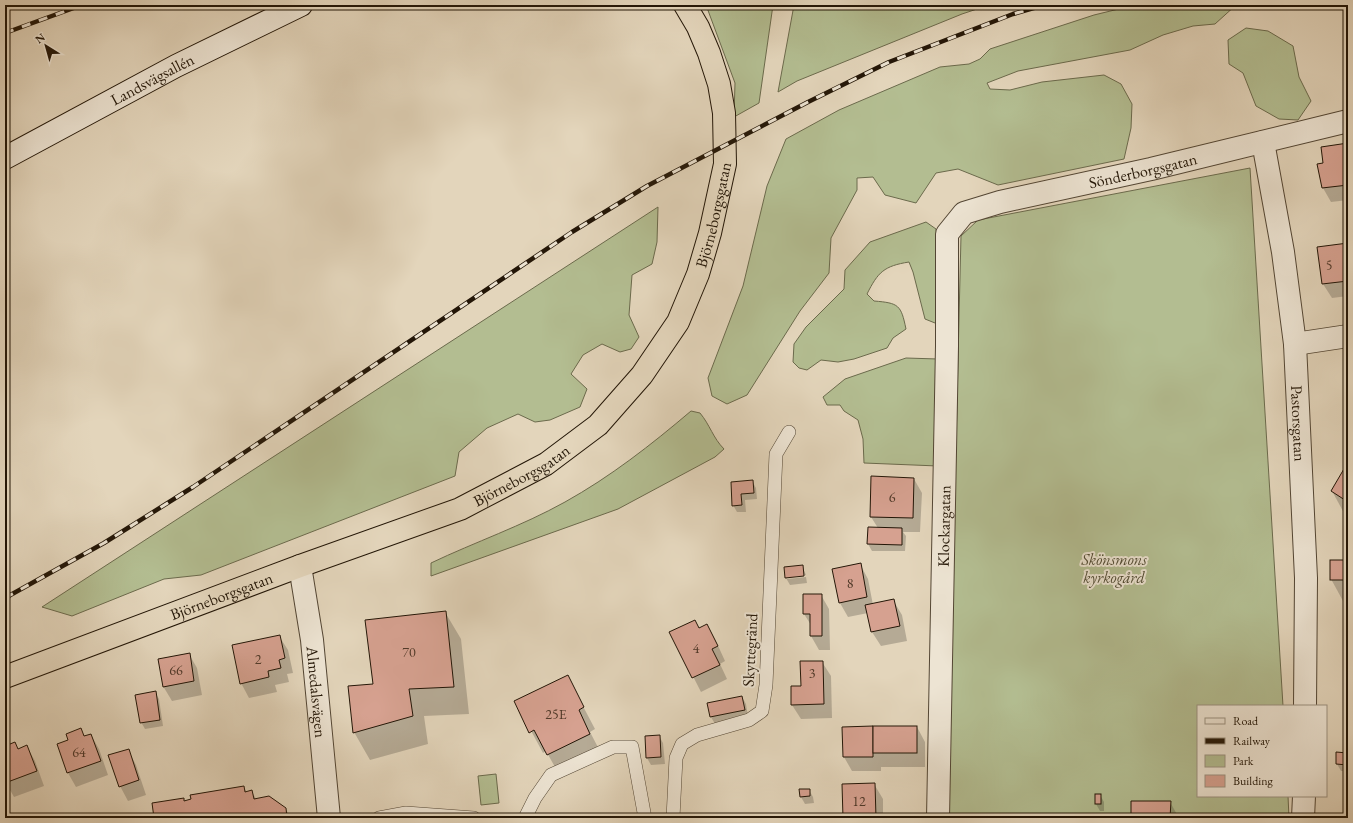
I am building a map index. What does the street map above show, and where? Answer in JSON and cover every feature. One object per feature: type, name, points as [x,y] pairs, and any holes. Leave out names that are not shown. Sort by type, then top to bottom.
[{"type":"highway","name":"Björneborgsgatan","points":[[5,677],[300,566],[460,509],[546,464],[598,424],[642,375],[678,322],[698,274],[710,233],[725,164],[724,114],[719,84],[698,27],[685,5]]},
{"type":"street","name":"Landsvägsallén","points":[[5,158],[176,66],[301,5]]},
{"type":"street","name":"Sönderborgsgatan","points":[[947,234],[964,213],[1000,202],[1264,142],[1348,121]]},
{"type":"street","name":"Pastorsgatan","points":[[1264,142],[1283,252],[1295,344],[1306,578],[1305,705]]},
{"type":"street","name":"Klockargatan","points":[[938,818],[947,346],[947,234]]},
{"type":"street","points":[[1295,344],[1348,336]]},
{"type":"street","name":"Almedalsvägen","points":[[300,566],[312,640],[329,818]]},
{"type":"street","points":[[1304,797],[1304,818]]},
{"type":"lane","name":"Skyttegränd","points":[[673,818],[676,758],[682,744],[697,735],[749,720],[762,711],[766,685],[776,454],[789,432]]},
{"type":"lane","points":[[525,818],[535,798],[551,775],[613,747],[632,747],[645,818]]},
{"type":"lane","points":[[379,818],[406,813],[474,818]]},
{"type":"green space","points":[[706,5],[773,5],[759,103],[734,117],[735,83]]},
{"type":"green space","points":[[794,5],[989,5],[962,14],[797,81],[778,92]]},
{"type":"green space","points":[[1135,5],[1236,5],[1215,24],[1193,26],[1163,35],[1130,50],[1018,71],[987,83],[990,89],[1010,90],[1042,82],[1104,75],[1121,84],[1132,104],[1131,128],[1124,159],[998,185],[958,169],[936,173],[916,203],[885,195],[873,177],[857,178],[857,190],[831,238],[829,273],[800,311],[747,395],[727,404],[712,396],[708,378],[743,286],[767,186],[786,139],[839,110],[940,67],[969,64],[980,59],[990,49],[1094,15]]},
{"type":"green space","points":[[1246,28],[1268,31],[1293,46],[1299,77],[1311,101],[1298,120],[1279,119],[1256,106],[1243,73],[1229,64],[1228,40]]},
{"type":"green space","name":"Skönsmons kyrkogård","points":[[1250,168],[1283,705],[1197,705],[1197,797],[1288,797],[1289,818],[947,818],[961,236],[978,220]]},
{"type":"green space","points":[[658,207],[657,242],[652,264],[632,275],[629,315],[639,337],[631,349],[620,352],[602,344],[583,355],[571,374],[587,389],[580,407],[550,420],[535,422],[518,414],[487,428],[459,452],[455,476],[201,575],[164,579],[72,616],[42,607]]},
{"type":"green space","points":[[926,222],[936,229],[940,256],[940,325],[925,319],[909,262],[893,266],[883,271],[879,275],[867,294],[874,301],[894,304],[898,307],[906,329],[893,338],[887,348],[854,359],[838,362],[821,360],[807,370],[799,368],[793,362],[794,344],[806,327],[844,289],[845,270],[870,242]]},
{"type":"green space","points":[[906,358],[938,359],[938,466],[864,463],[863,439],[858,420],[844,411],[840,405],[827,405],[823,397],[845,379]]},
{"type":"green space","points":[[691,411],[700,413],[724,449],[715,457],[618,509],[431,576],[431,563],[532,519],[565,502],[630,460]]},
{"type":"green space","points":[[496,774],[499,803],[481,805],[478,776]]},
{"type":"building","points":[[1348,143],[1348,185],[1322,188],[1317,164],[1323,163],[1321,147]]},
{"type":"building","points":[[1348,243],[1348,281],[1322,284],[1317,247]]},
{"type":"building","points":[[1348,462],[1348,502],[1331,491]]},
{"type":"building","points":[[871,476],[914,478],[913,518],[870,517]]},
{"type":"building","points":[[753,480],[754,493],[741,494],[742,505],[732,506],[731,482]]},
{"type":"building","points":[[868,527],[902,528],[902,545],[867,544]]},
{"type":"building","points":[[1330,560],[1348,560],[1348,580],[1330,580]]},
{"type":"building","points":[[861,563],[867,597],[839,603],[832,569]]},
{"type":"building","points":[[803,565],[804,576],[785,578],[784,567]]},
{"type":"building","points":[[803,594],[822,594],[822,636],[810,636],[810,614],[803,614]]},
{"type":"building","points":[[894,599],[900,626],[871,632],[865,605]]},
{"type":"building","points":[[446,611],[454,687],[409,689],[413,716],[353,733],[348,686],[373,684],[365,620]]},
{"type":"building","points":[[695,620],[699,628],[707,624],[718,646],[712,649],[720,665],[692,678],[669,632]]},
{"type":"building","points":[[280,635],[285,658],[279,660],[281,668],[268,671],[269,677],[240,684],[232,645]]},
{"type":"building","points":[[190,653],[194,681],[163,687],[158,659]]},
{"type":"building","points":[[800,661],[823,661],[824,704],[791,705],[791,686],[801,686]]},
{"type":"building","points":[[568,675],[584,707],[579,710],[590,734],[547,755],[534,730],[529,733],[514,701]]},
{"type":"building","points":[[156,691],[160,720],[140,723],[135,695]]},
{"type":"building","points":[[742,696],[745,710],[710,717],[707,703]]},
{"type":"building","points":[[873,726],[873,757],[843,757],[842,727]]},
{"type":"building","points":[[873,726],[917,726],[917,753],[873,753]]},
{"type":"building","points":[[81,728],[84,736],[91,734],[101,761],[67,773],[57,744],[68,740],[66,734]]},
{"type":"building","points":[[660,735],[661,757],[646,758],[645,736]]},
{"type":"building","points":[[15,742],[18,749],[27,745],[37,771],[5,783],[5,746]]},
{"type":"building","points":[[129,749],[139,780],[119,787],[108,755]]},
{"type":"building","points":[[1336,752],[1348,753],[1348,765],[1336,764]]},
{"type":"building","points":[[875,783],[876,818],[843,818],[842,784]]},
{"type":"building","points":[[244,786],[245,792],[252,790],[254,799],[269,796],[286,808],[287,818],[154,818],[152,803],[184,798],[184,801],[191,799],[190,795]]},
{"type":"building","points":[[799,789],[810,789],[810,796],[800,797]]},
{"type":"building","points":[[1095,794],[1101,794],[1101,804],[1095,804]]},
{"type":"building","points":[[1131,801],[1171,801],[1170,818],[1131,818]]},
{"type":"building","points":[[693,816],[729,818],[693,818]]},
{"type":"railway","points":[[5,33],[82,5]]},
{"type":"railway","points":[[5,598],[104,543],[193,487],[572,232],[647,186],[808,102],[889,62],[1013,14],[1044,5]]}]
